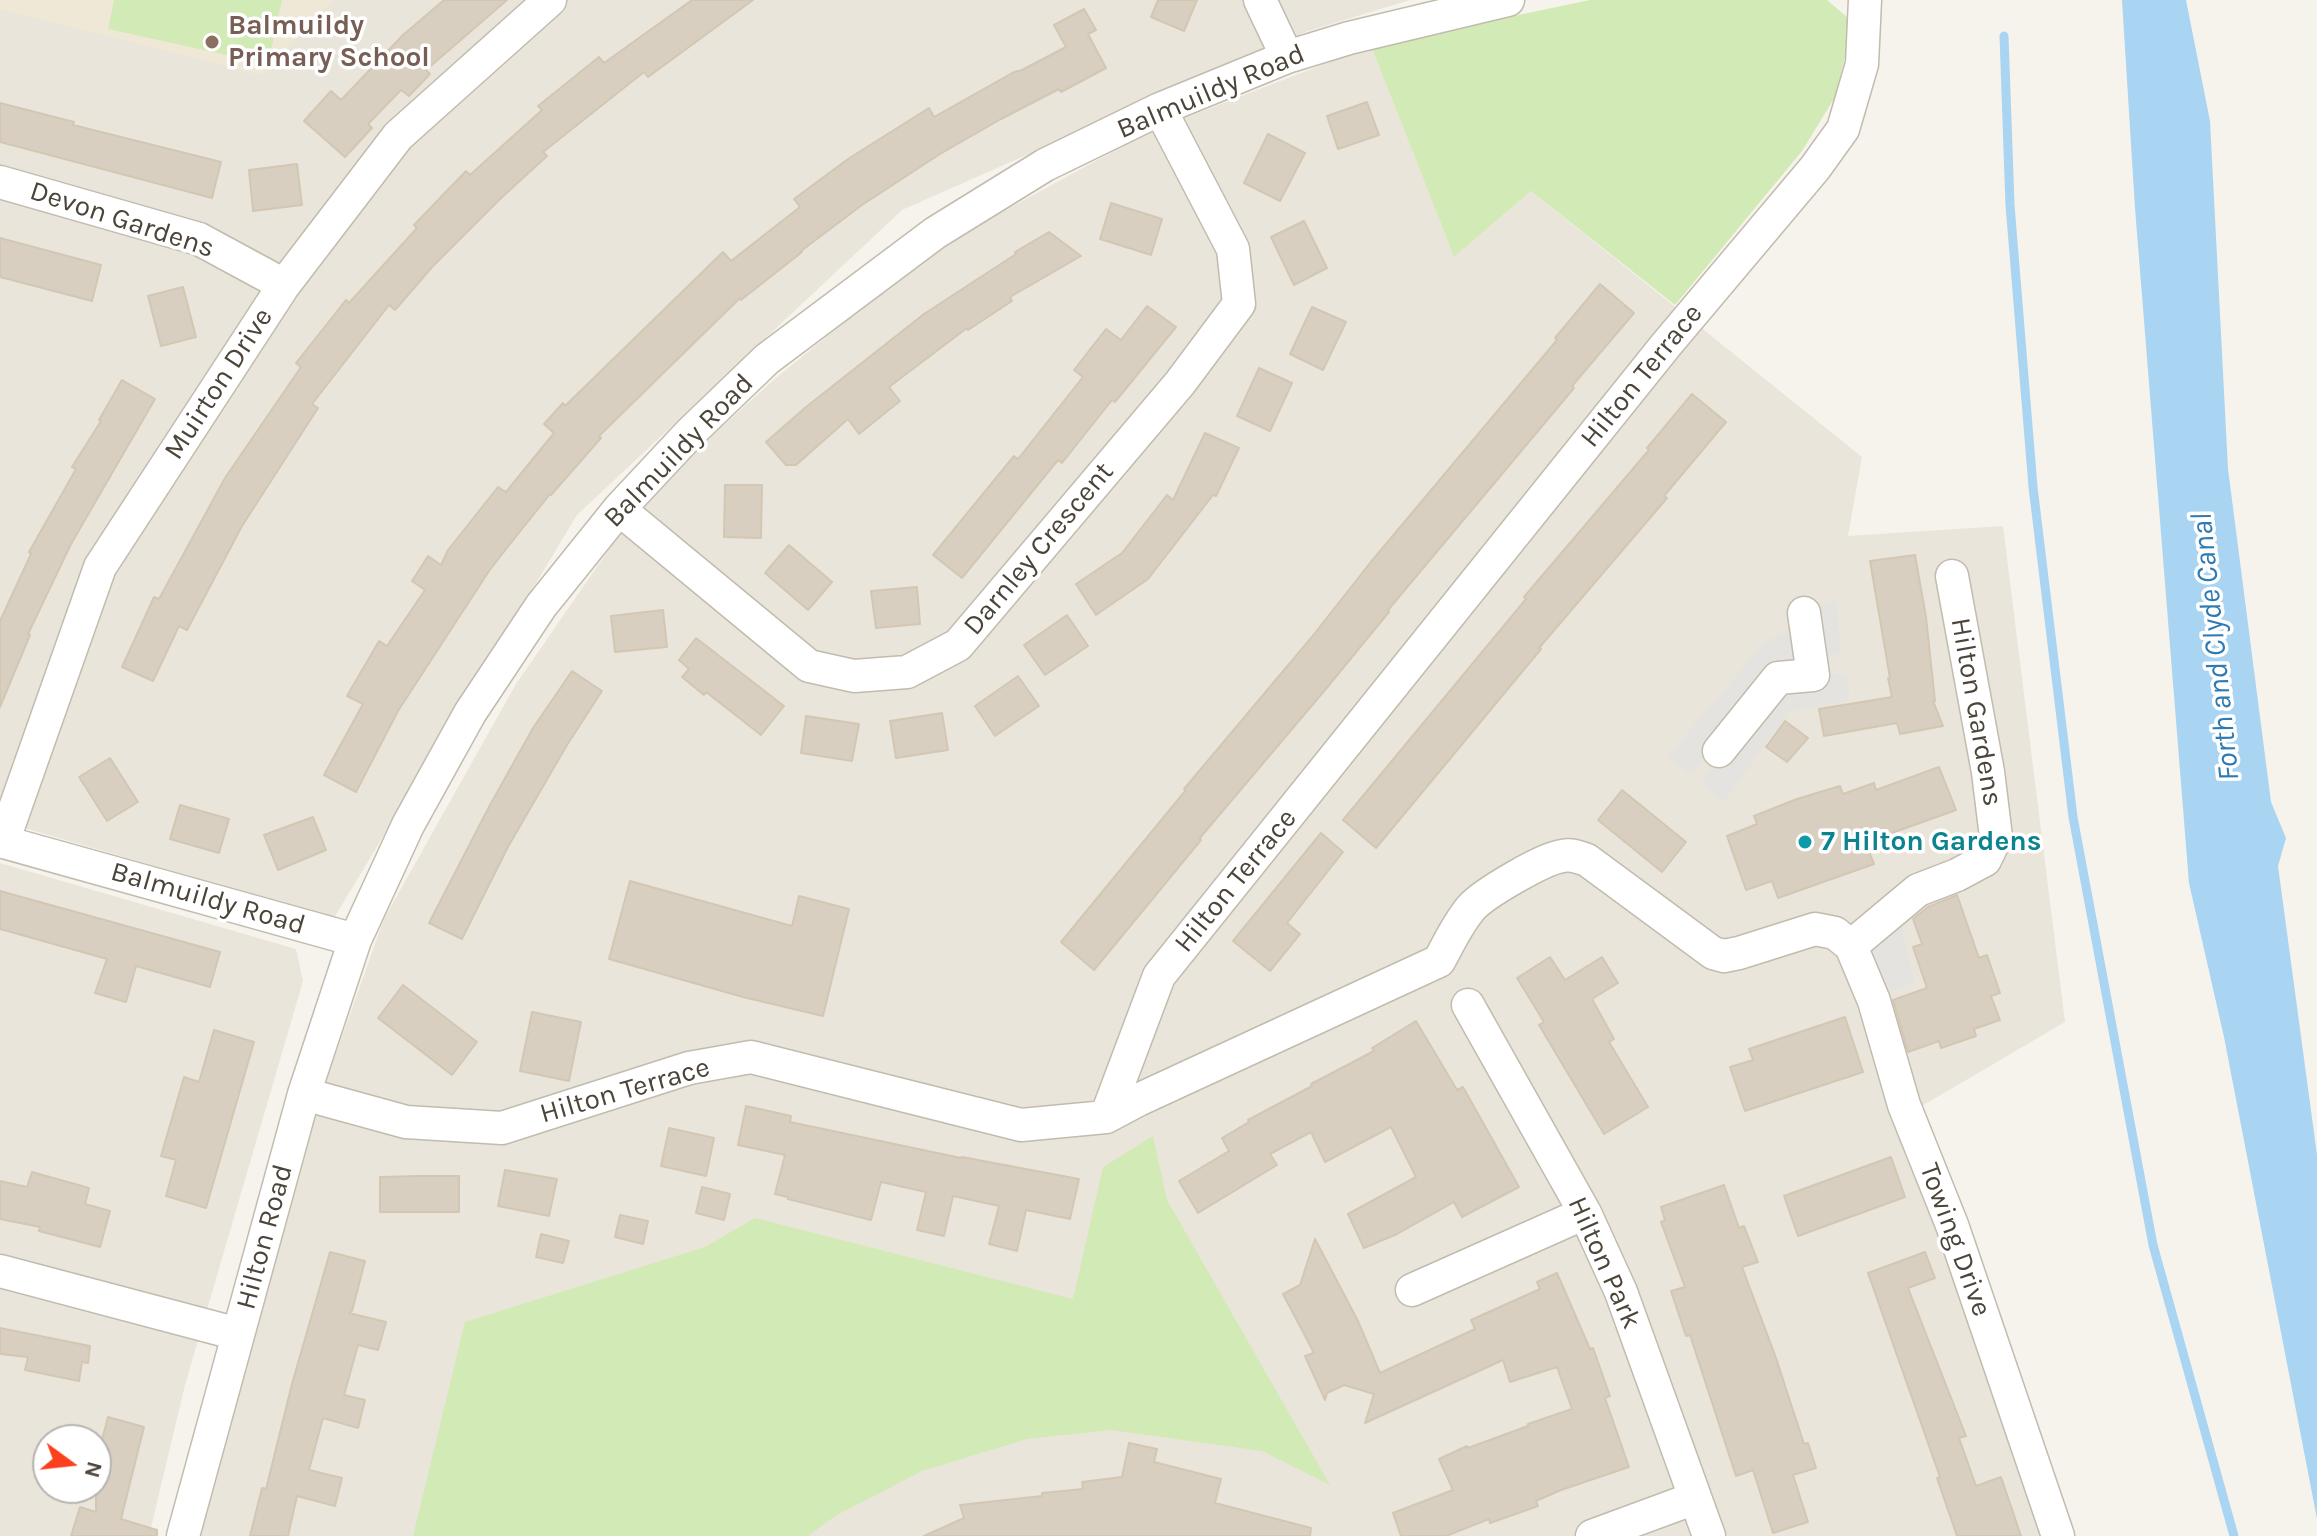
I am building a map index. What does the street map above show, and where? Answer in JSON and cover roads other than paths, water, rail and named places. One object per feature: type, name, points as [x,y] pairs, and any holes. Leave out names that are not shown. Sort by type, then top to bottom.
[{"type":"street","name":"Muirton Drive","points":[[2,841],[100,567],[284,285],[398,136],[550,0]]},
{"type":"street","points":[[1260,0],[1287,57]]},
{"type":"street","name":"Balmuildy Road","points":[[2,841],[355,940],[408,825],[470,713],[541,606],[619,509],[691,432],[767,359],[935,233],[1045,165],[1160,109],[1287,57],[1349,38],[1508,0]]},
{"type":"street","name":"Hilton Terrace","points":[[304,1094],[406,1122],[502,1128],[689,1068],[751,1057],[1021,1125],[1106,1117],[1159,976],[1656,357],[1815,168],[1843,129],[1862,64],[1865,0]]},
{"type":"street","name":"Darnley Crescent","points":[[619,509],[809,666],[854,676],[907,672],[958,645],[1180,383],[1239,304],[1233,249],[1160,109]]},
{"type":"street","name":"Devon Gardens","points":[[0,182],[199,239],[284,285]]},
{"type":"street","name":"Hilton Gardens","points":[[1851,946],[1918,890],[1985,860],[1996,837],[1988,772],[1952,576]]},
{"type":"street","points":[[1719,751],[1778,678],[1813,675],[1804,613]]},
{"type":"street","points":[[1106,1117],[1138,1100],[1455,984],[1470,909],[1480,898],[1536,866],[1562,856],[1587,860],[1713,953],[1724,956],[1739,953],[1815,929],[1835,933],[1851,946]]},
{"type":"street","name":"Hilton Road","points":[[183,1536],[304,1094],[355,940]]},
{"type":"street","name":"Towing Drive","points":[[1851,946],[1874,1001],[1904,1105],[1952,1225],[2058,1536]]},
{"type":"street","name":"Hilton Park","points":[[1455,984],[1585,1213],[1621,1292],[1709,1536]]},
{"type":"street","points":[[1412,1290],[1585,1213]]},
{"type":"street","points":[[0,1271],[238,1334]]},
{"type":"street","points":[[1592,1536],[1695,1498]]},
{"type":"water","name":"Forth and Clyde Canal","points":[[2122,0],[2186,0],[2210,121],[2228,469],[2271,802],[2286,838],[2278,866],[2317,1155],[2317,1519],[2224,1037],[2189,883],[2135,208]]},
{"type":"waterway","points":[[2004,36],[2010,205],[2033,487],[2073,817],[2153,1245],[2234,1536]]},
{"type":"place","name":"Balmuildy Primary School","points":[[212,42]]},
{"type":"place","name":"7 Hilton Gardens","points":[[1805,842]]}]
